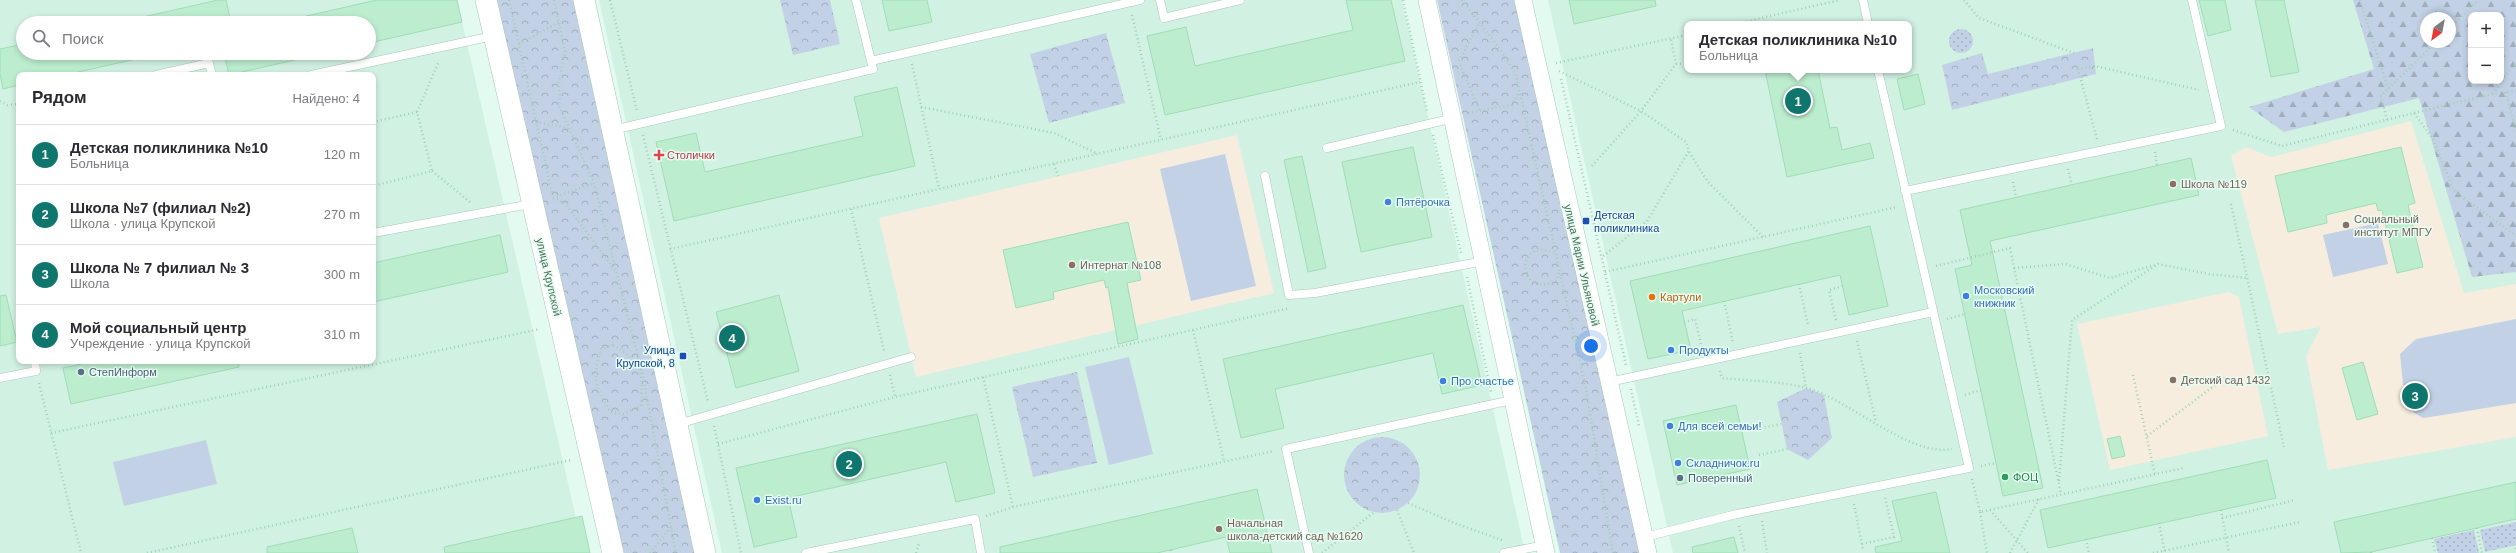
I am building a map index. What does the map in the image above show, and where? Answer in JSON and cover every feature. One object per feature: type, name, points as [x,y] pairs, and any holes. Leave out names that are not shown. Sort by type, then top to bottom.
[{"type":"street","name":"улица Крупской","points":[[486,0],[613,553]]},
{"type":"street","points":[[584,0],[705,553]]},
{"type":"street","points":[[1428,0],[1460,116],[1484,260],[1512,400],[1545,549]]},
{"type":"street","name":"улица Марии Ульяновой","points":[[1523,0],[1646,545]]},
{"type":"lane","points":[[613,130],[873,69],[856,0]]},
{"type":"lane","points":[[871,61],[1140,0]]},
{"type":"lane","points":[[1160,0],[1164,18],[1240,0]]},
{"type":"lane","points":[[1862,0],[1867,21]]},
{"type":"lane","points":[[1905,191],[2221,126],[2192,0]]},
{"type":"lane","points":[[325,72],[494,36]]},
{"type":"lane","points":[[170,72],[209,64],[211,72]]},
{"type":"lane","points":[[1646,545],[1737,514],[1969,468],[1879,73]]},
{"type":"lane","points":[[1328,148],[1460,116]]},
{"type":"lane","points":[[1265,176],[1289,295],[1315,293],[1484,260]]},
{"type":"lane","points":[[376,232],[532,204]]},
{"type":"lane","points":[[1609,382],[1933,312]]},
{"type":"lane","points":[[677,424],[911,357]]},
{"type":"lane","points":[[0,378],[36,371],[35,364]]},
{"type":"lane","points":[[1308,553],[1286,449],[1512,400]]},
{"type":"lane","points":[[806,553],[975,519],[981,553]]},
{"type":"lane","points":[[1504,553],[1526,548],[1545,549]]},
{"type":"path","points":[[554,0],[565,50],[559,82],[560,108],[594,183],[643,378],[676,553]]},
{"type":"path","points":[[610,0],[718,444],[741,553]]},
{"type":"path","points":[[1462,0],[1502,52],[1516,75],[1586,389],[1613,553]]},
{"type":"path","points":[[1748,21],[1840,0]]},
{"type":"path","points":[[1964,0],[1979,18],[2074,53]]},
{"type":"path","points":[[2360,0],[2388,90]]},
{"type":"path","points":[[2456,22],[2478,0]]},
{"type":"path","points":[[1129,2],[1161,140]]},
{"type":"path","points":[[519,44],[559,22]]},
{"type":"path","points":[[1479,23],[1458,61],[1480,111]]},
{"type":"path","points":[[1556,63],[1684,36]]},
{"type":"path","points":[[1592,166],[1641,111],[1676,64],[1671,39]]},
{"type":"path","points":[[446,46],[417,112],[432,171],[484,212]]},
{"type":"path","points":[[2387,120],[2381,96],[2430,48]]},
{"type":"path","points":[[909,52],[940,190]]},
{"type":"path","points":[[1554,56],[1559,70],[1602,257],[1640,431]]},
{"type":"path","points":[[1676,64],[1684,63]]},
{"type":"path","points":[[2492,94],[2513,66],[2516,65]]},
{"type":"path","points":[[2101,151],[2078,68],[2096,66],[2213,93]]},
{"type":"path","points":[[1559,70],[1641,111],[1686,142],[1689,151],[1708,182],[1763,237]]},
{"type":"path","points":[[670,249],[1420,82]]},
{"type":"path","points":[[1460,116],[1512,105],[1519,91]]},
{"type":"path","points":[[2221,126],[2282,146],[2492,94],[2516,91]]},
{"type":"path","points":[[2506,92],[2516,131]]},
{"type":"path","points":[[0,101],[7,105],[16,104]]},
{"type":"path","points":[[921,107],[1054,133],[1098,154]]},
{"type":"path","points":[[376,121],[417,112]]},
{"type":"path","points":[[2414,113],[2433,139],[2454,191],[2516,236]]},
{"type":"path","points":[[536,122],[569,128]]},
{"type":"path","points":[[1602,257],[1647,221],[1689,151]]},
{"type":"path","points":[[1054,164],[1058,176]]},
{"type":"path","points":[[376,185],[432,171]]},
{"type":"path","points":[[594,183],[553,198],[564,202],[617,272]]},
{"type":"path","points":[[1605,272],[1908,204]]},
{"type":"path","points":[[2231,204],[2284,447]]},
{"type":"path","points":[[851,209],[895,397]]},
{"type":"path","points":[[1923,270],[2010,248],[2061,494]]},
{"type":"path","points":[[1555,253],[1545,249],[1535,251],[1527,258],[1524,268],[1528,278],[1537,285],[1547,285],[1557,280],[1559,272]]},
{"type":"path","points":[[2014,268],[2065,264],[2110,278],[2158,264],[2209,274],[2247,278]]},
{"type":"path","points":[[2059,485],[2072,320],[2158,264]]},
{"type":"path","points":[[1799,284],[1810,339]]},
{"type":"path","points":[[1839,332],[1829,290],[1842,286]]},
{"type":"path","points":[[718,444],[895,397],[1287,310],[1315,293]]},
{"type":"path","points":[[1724,301],[1735,355]]},
{"type":"path","points":[[1684,322],[1694,319],[1705,361]]},
{"type":"path","points":[[376,364],[540,329]]},
{"type":"path","points":[[1854,329],[1876,422]]},
{"type":"path","points":[[1193,330],[1224,461]]},
{"type":"path","points":[[1797,341],[1806,388]]},
{"type":"path","points":[[613,345],[632,356],[643,378],[641,406],[623,414],[610,412],[596,387],[596,367],[601,349],[613,345]]},
{"type":"path","points":[[1716,359],[1722,378],[1806,388],[1824,394],[1906,440],[1940,451],[1964,447]]},
{"type":"path","points":[[51,433],[375,364]]},
{"type":"path","points":[[36,371],[81,553]]},
{"type":"path","points":[[2133,375],[2155,474]]},
{"type":"path","points":[[983,377],[1013,507]]},
{"type":"path","points":[[2147,436],[2226,378]]},
{"type":"path","points":[[1753,430],[1781,424]]},
{"type":"path","points":[[975,519],[1013,507],[1286,449]]},
{"type":"path","points":[[1759,456],[1787,450]]},
{"type":"path","points":[[147,553],[571,460]]},
{"type":"path","points":[[1969,468],[1980,512],[1987,553]]},
{"type":"path","points":[[1980,512],[2184,468]]},
{"type":"path","points":[[1862,544],[1894,537],[1882,486]]},
{"type":"path","points":[[1851,491],[1863,550]]},
{"type":"path","points":[[2010,553],[2039,499]]},
{"type":"path","points":[[2222,518],[2295,500]]},
{"type":"path","points":[[1408,503],[1454,523],[1526,548]]},
{"type":"path","points":[[1397,510],[1414,553]]},
{"type":"path","points":[[1760,510],[1767,553]]},
{"type":"path","points":[[1990,510],[2028,553]]},
{"type":"path","points":[[2222,510],[2222,518],[2229,553]]},
{"type":"path","points":[[1322,553],[1373,513]]},
{"type":"path","points":[[1737,514],[1745,553]]},
{"type":"path","points":[[2153,553],[2165,552],[2300,522]]},
{"type":"path","points":[[2160,523],[2165,552]]},
{"type":"path","points":[[650,553],[671,527]]},
{"type":"path","points":[[2477,528],[2482,553]]},
{"type":"path","points":[[2432,538],[2435,553]]},
{"type":"path","points":[[2086,539],[2089,553]]},
{"type":"shaded area","points":[[0,0],[457,0],[584,553],[0,553]]},
{"type":"shaded area","points":[[599,0],[1402,0],[1525,553],[722,553]]},
{"type":"shaded area","points":[[1548,0],[2516,0],[2516,553],[1673,553]]},
{"type":"shaded area","points":[[2411,121],[2464,293],[2516,284],[2516,437],[2328,470],[2306,356],[2321,327],[2278,334],[2231,156],[2246,147],[2271,157]]},
{"type":"shaded area","points":[[1237,135],[1274,293],[916,377],[879,218]]},
{"type":"shaded area","name":"Детский сад 1432","points":[[2229,292],[2239,297],[2268,436],[2110,470],[2077,324]]},
{"type":"green space","points":[[496,0],[577,0],[699,553],[621,553]]},
{"type":"green space","points":[[780,0],[830,0],[840,44],[793,55]]},
{"type":"green space","points":[[1437,0],[1520,0],[1643,553],[1560,553]]},
{"type":"green space","points":[[2353,0],[2516,0],[2516,272],[2472,277],[2419,98],[2284,132],[2249,107],[2374,69]]},
{"type":"green space","points":[[1961,29],[1969,33],[1973,41],[1969,49],[1961,53],[1953,49],[1949,41],[1953,33]]},
{"type":"green space","points":[[1106,33],[1125,103],[1049,123],[1030,54]]},
{"type":"green space","points":[[2093,48],[2096,74],[1952,110],[1942,65],[1982,53],[1988,74]]},
{"type":"green space","points":[[1225,154],[1256,286],[1191,301],[1160,169]]},
{"type":"green space","points":[[2378,223],[2388,264],[2333,277],[2323,235]]},
{"type":"green space","points":[[2516,319],[2516,403],[2423,418],[2413,412],[2403,384],[2400,354],[2416,339]]},
{"type":"green space","points":[[1129,357],[1153,454],[1109,465],[1085,367]]},
{"type":"green space","points":[[1077,372],[1097,463],[1033,477],[1012,387]]},
{"type":"green space","points":[[1806,388],[1824,395],[1832,438],[1808,460],[1787,449],[1777,402]]},
{"type":"green space","points":[[1382,437],[1396,440],[1409,448],[1417,461],[1420,475],[1417,489],[1409,502],[1396,510],[1382,513],[1368,510],[1355,502],[1347,489],[1344,475],[1347,461],[1355,448],[1368,440]]},
{"type":"green space","points":[[206,440],[217,484],[124,506],[113,462]]},
{"type":"green space","points":[[2516,522],[2516,545],[2485,552],[2480,530]]},
{"type":"green space","points":[[2474,530],[2479,553],[2438,553],[2434,539]]},
{"type":"building","points":[[218,0],[226,0],[229,16],[147,16]]},
{"type":"building","points":[[377,0],[457,0],[462,22],[376,41],[376,16],[306,16]]},
{"type":"building","points":[[882,0],[927,0],[932,22],[889,31]]},
{"type":"building","points":[[1346,0],[1391,0],[1405,61],[1165,115],[1147,36],[1186,27],[1195,66],[1353,30]]},
{"type":"building","points":[[1569,0],[1655,0],[1656,6],[1574,24]]},
{"type":"building","points":[[2199,0],[2225,0],[2231,30],[2208,36]]},
{"type":"building","points":[[2255,0],[2284,0],[2299,72],[2271,77]]},
{"type":"building","points":[[16,46],[16,60],[132,60],[78,72],[16,72],[16,86],[3,89],[0,74],[0,49]]},
{"type":"building","points":[[226,60],[295,60],[242,72],[228,72]]},
{"type":"building","points":[[1766,73],[1819,73],[1830,128],[1837,127],[1842,150],[1870,143],[1874,158],[1787,177]]},
{"type":"building","points":[[1918,74],[1925,104],[1904,110],[1897,79]]},
{"type":"building","points":[[897,87],[915,166],[674,221],[656,142],[696,133],[705,172],[863,136],[854,97]]},
{"type":"building","points":[[1413,147],[1432,237],[1361,252],[1342,162]]},
{"type":"building","points":[[2401,147],[2415,203],[2408,205],[2423,267],[2397,273],[2382,210],[2378,211],[2376,203],[2326,215],[2327,223],[2288,232],[2275,176]]},
{"type":"building","points":[[1302,156],[1326,268],[1308,272],[1284,160]]},
{"type":"building","points":[[2191,158],[2199,195],[1990,241],[2043,488],[2003,496],[1955,269],[1972,265],[1960,210]]},
{"type":"building","name":"Интернат №108","points":[[1128,222],[1141,280],[1127,283],[1138,339],[1118,344],[1108,287],[1106,288],[1104,280],[1053,292],[1054,299],[1016,308],[1003,250]]},
{"type":"building","points":[[1870,226],[1888,306],[1849,315],[1840,275],[1682,311],[1691,350],[1648,359],[1630,281]]},
{"type":"building","points":[[500,235],[508,272],[376,301],[376,262]]},
{"type":"building","points":[[6,295],[16,342],[0,346],[0,296]]},
{"type":"building","points":[[779,295],[799,371],[736,388],[716,312]]},
{"type":"building","points":[[1463,305],[1482,385],[1442,394],[1433,353],[1275,389],[1284,428],[1241,438],[1223,359]]},
{"type":"building","points":[[2363,362],[2378,414],[2357,420],[2342,368]]},
{"type":"building","points":[[81,364],[238,364],[239,367],[71,404],[63,368]]},
{"type":"building","points":[[1736,405],[1750,469],[1677,485],[1663,421]]},
{"type":"building","points":[[977,414],[995,493],[956,502],[946,462],[788,498],[797,537],[754,547],[736,468]]},
{"type":"building","points":[[2120,436],[2125,456],[2112,459],[2107,439]]},
{"type":"building","points":[[2267,460],[2276,498],[2048,548],[2040,510]]},
{"type":"building","points":[[2516,482],[2516,519],[2371,552],[2341,553],[2334,522]]},
{"type":"building","points":[[1257,489],[1272,553],[1230,553],[1226,537],[1157,553],[1000,553],[1000,547]]},
{"type":"building","points":[[1936,492],[1950,553],[1876,553],[1875,547],[1902,541],[1892,501]]},
{"type":"building","points":[[582,516],[590,553],[445,553],[444,547]]},
{"type":"building","points":[[352,528],[358,553],[267,553],[267,547]]},
{"type":"building","points":[[1734,537],[1738,553],[1693,553],[1692,547]]},
{"type":"place","name":"Детская поликлиника №10","points":[[1798,101]]},
{"type":"place","name":"Столички","points":[[659,155]]},
{"type":"place","name":"Школа №119","points":[[2173,184]]},
{"type":"place","name":"Пятёрочка","points":[[1388,202]]},
{"type":"place","name":"Детская поликлиника","points":[[1586,221]]},
{"type":"place","name":"Социальный институт МПГУ","points":[[2346,225]]},
{"type":"place","name":"Интернат №108","points":[[1072,265]]},
{"type":"place","name":"Московский книжник","points":[[1966,296]]},
{"type":"place","name":"Картули","points":[[1652,297]]},
{"type":"place","name":"Мой социальный центр","points":[[732,338]]},
{"type":"place","name":"Продукты","points":[[1671,350]]},
{"type":"place","name":"Улица Крупской, 8","points":[[683,356]]},
{"type":"place","name":"СтепИнформ","points":[[81,372]]},
{"type":"place","name":"Детский сад 1432","points":[[2173,380]]},
{"type":"place","name":"Про счастье","points":[[1443,381]]},
{"type":"place","name":"Школа № 7 филиал № 3","points":[[2415,396]]},
{"type":"place","name":"Для всей семьи!","points":[[1670,426]]},
{"type":"place","name":"Складничок.ru","points":[[1678,463]]},
{"type":"place","name":"Школа №7 (филиал №2)","points":[[849,464]]},
{"type":"place","name":"ФОЦ","points":[[2005,477]]},
{"type":"place","name":"Поверенный","points":[[1680,478]]},
{"type":"place","name":"Exist.ru","points":[[757,500]]},
{"type":"place","name":"Начальная школа-детский сад №1620","points":[[1219,529]]}]
